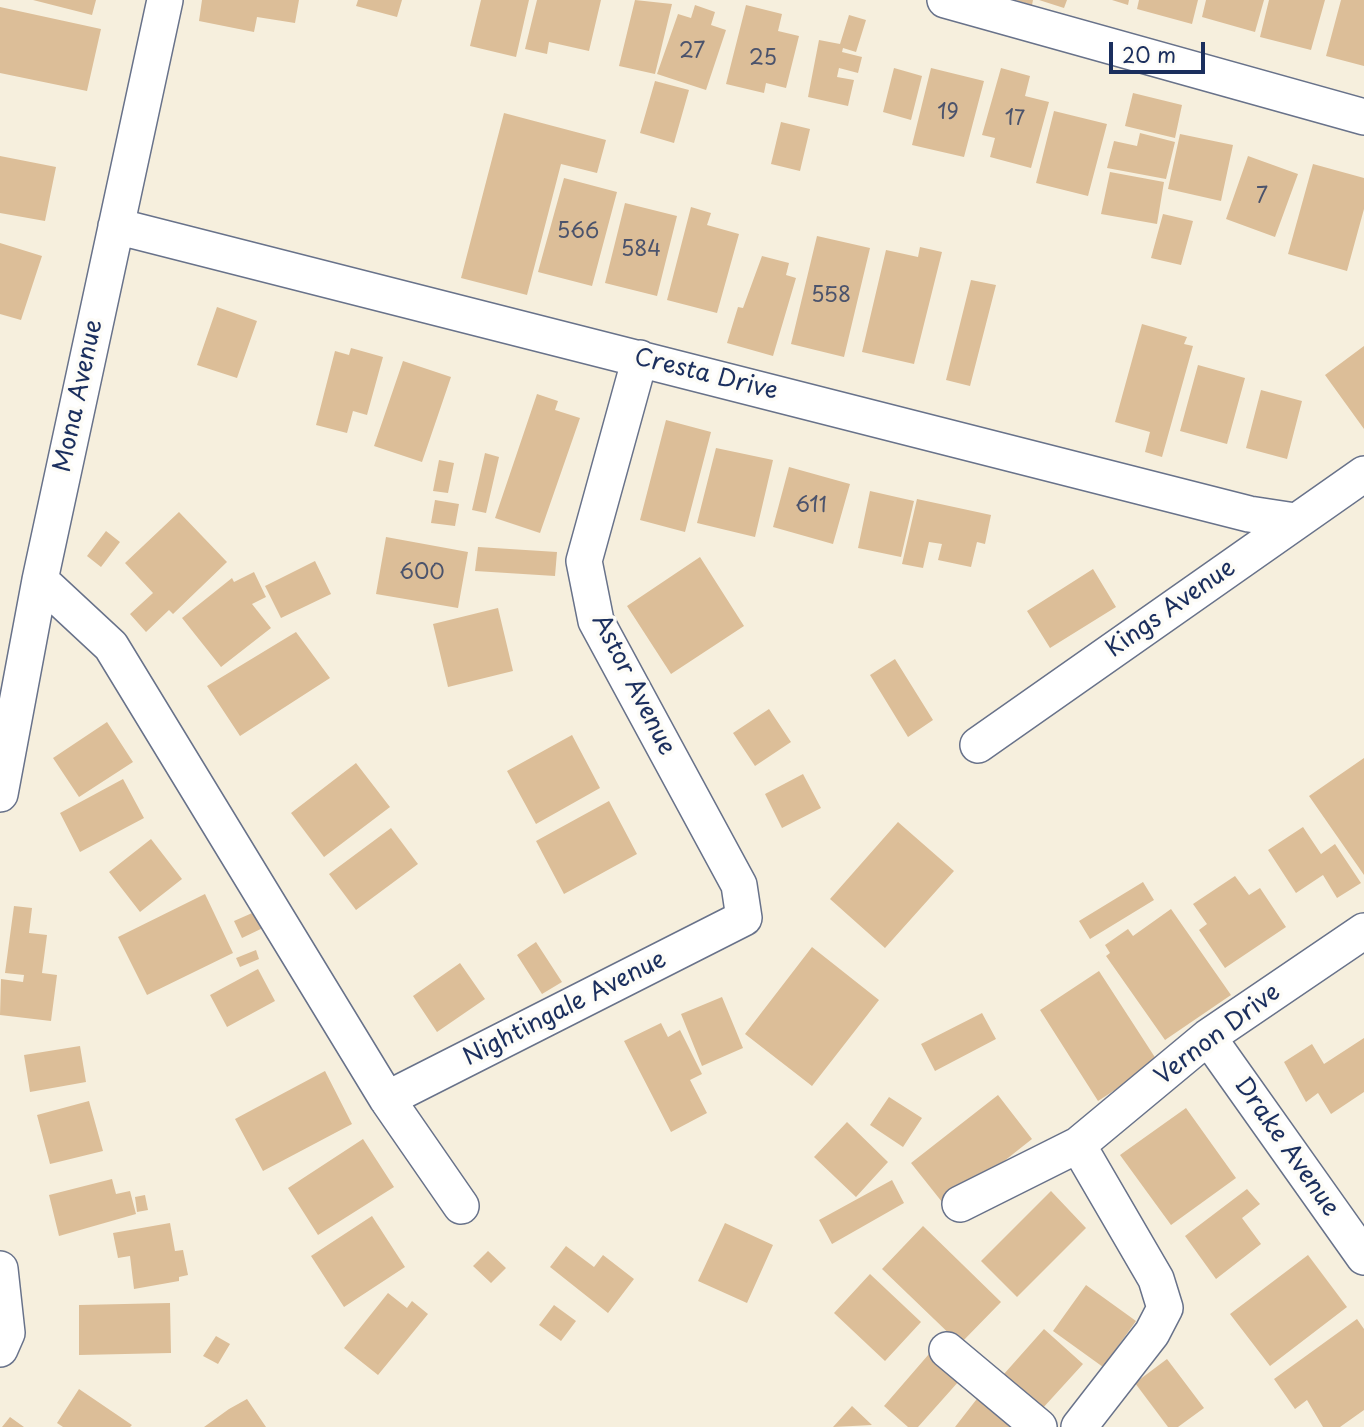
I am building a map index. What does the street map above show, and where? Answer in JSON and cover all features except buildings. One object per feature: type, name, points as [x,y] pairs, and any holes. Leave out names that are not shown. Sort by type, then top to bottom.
[{"type":"street","name":"Mona Avenue","points":[[0,794],[40,580],[165,0]]},
{"type":"street","points":[[945,0],[1364,117]]},
{"type":"street","name":"Cresta Drive","points":[[116,226],[1250,514],[1296,521]]},
{"type":"street","name":"Astor Avenue","points":[[640,358],[584,561],[596,621],[739,885],[744,918]]},
{"type":"street","name":"Kings Avenue","points":[[978,745],[1364,474]]},
{"type":"street","points":[[40,580],[111,646],[387,1099],[461,1206]]},
{"type":"street","name":"Nightingale Avenue","points":[[387,1099],[744,918]]},
{"type":"street","name":"Vernon Drive","points":[[960,1205],[1078,1146],[1208,1037],[1364,931]]},
{"type":"street","name":"Drake Avenue","points":[[1208,1037],[1364,1257]]},
{"type":"street","points":[[1078,1146],[1157,1279],[1165,1308],[1152,1333],[1079,1427]]},
{"type":"street","points":[[0,1269],[7,1333],[0,1349]]},
{"type":"street","points":[[947,1350],[1039,1427]]}]
